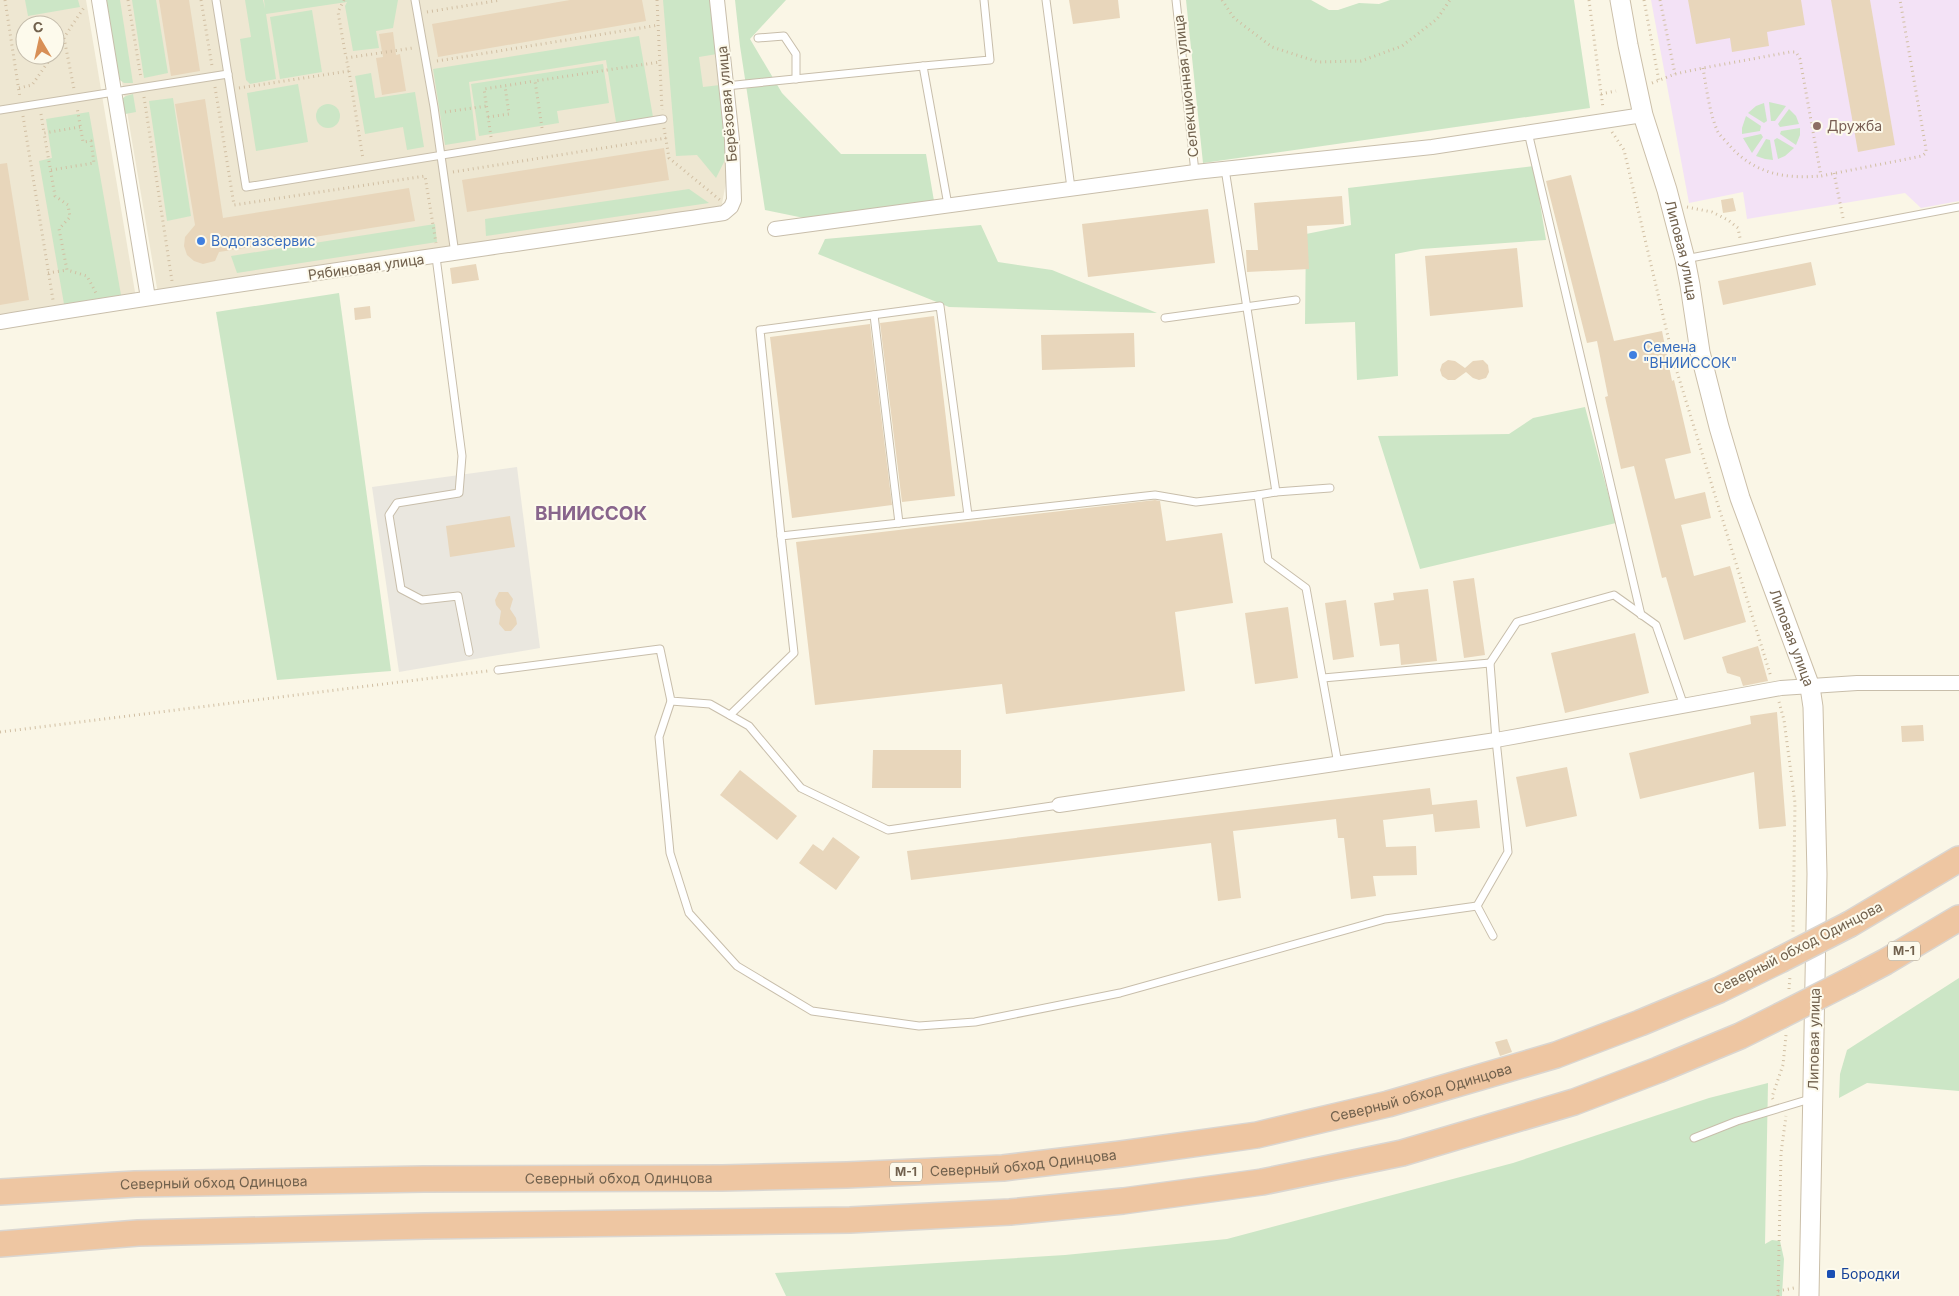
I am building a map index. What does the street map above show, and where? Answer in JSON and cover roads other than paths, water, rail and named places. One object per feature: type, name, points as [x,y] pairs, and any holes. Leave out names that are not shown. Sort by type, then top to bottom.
[{"type":"highway","name":"Северный обход Одинцова","points":[[0,1192],[145,1184],[424,1179],[722,1178],[1004,1168],[1257,1135],[1388,1104],[1556,1055],[1684,1005],[1786,963],[1959,859]]},
{"type":"highway","name":"М-1","points":[[0,1244],[138,1234],[425,1226],[850,1220],[1010,1212],[1122,1201],[1262,1182],[1402,1153],[1574,1102],[1740,1036],[1849,981],[1959,918]]},
{"type":"street","points":[[99,0],[148,296]]},
{"type":"street","name":"Берёзовая улица","points":[[717,0],[732,140],[734,200],[731,208]]},
{"type":"street","name":"Липовая улица","points":[[1620,0],[1643,115],[1667,190],[1685,259],[1700,352],[1732,471],[1740,498],[1810,687],[1813,707],[1817,874],[1813,1098],[1802,1292]]},
{"type":"street","points":[[775,229],[1195,172],[1432,147],[1643,115]]},
{"type":"street","name":"Рябиновая улица","points":[[0,322],[148,296],[436,257],[724,213],[731,208]]},
{"type":"street","points":[[1059,805],[1496,740],[1775,690],[1857,683],[1959,683]]},
{"type":"lane","points":[[216,0],[246,187],[663,119]]},
{"type":"lane","points":[[416,0],[455,254]]},
{"type":"lane","points":[[726,86],[990,60],[984,0]]},
{"type":"lane","points":[[1046,0],[1071,188]]},
{"type":"lane","name":"Селекционная улица","points":[[1176,0],[1195,172]]},
{"type":"lane","points":[[758,38],[784,36],[796,54],[796,79]]},
{"type":"lane","points":[[924,66],[948,205]]},
{"type":"lane","points":[[0,110],[228,74]]},
{"type":"lane","points":[[1528,132],[1641,614]]},
{"type":"lane","points":[[1225,169],[1276,492]]},
{"type":"lane","points":[[1685,259],[1959,206]]},
{"type":"lane","points":[[436,257],[462,456],[460,493],[397,503],[389,515],[402,589],[422,600],[458,596],[469,652]]},
{"type":"lane","points":[[1165,318],[1296,300]]},
{"type":"lane","points":[[730,715],[794,653],[760,330],[940,306],[968,515]]},
{"type":"lane","points":[[874,315],[899,523]]},
{"type":"lane","points":[[781,536],[1155,495],[1196,502],[1258,496],[1276,492],[1330,488]]},
{"type":"lane","points":[[1258,496],[1268,560],[1306,588],[1338,764]]},
{"type":"lane","points":[[1478,906],[1508,852],[1490,663],[1516,622],[1614,596],[1656,625],[1684,706]]},
{"type":"lane","points":[[498,670],[660,649],[671,701],[659,737],[670,853],[689,913],[737,966],[812,1011],[919,1026],[975,1022],[1120,993],[1385,919],[1478,906]]},
{"type":"lane","points":[[1323,678],[1490,663]]},
{"type":"lane","points":[[671,701],[710,704],[749,726],[801,788],[888,830],[1059,805]]},
{"type":"lane","points":[[1478,906],[1494,936]]},
{"type":"lane","points":[[1694,1138],[1737,1121],[1813,1098]]},
{"type":"place","name":"Дружба","points":[[1817,126]]},
{"type":"place","name":"Водогазсервис","points":[[201,241]]},
{"type":"place","name":"Семена \"ВНИИССОК\"","points":[[1633,355]]},
{"type":"place","name":"Бородки","points":[[1831,1274]]},
{"type":"district","name":"ВНИИССОК","points":[[591,513]]}]
